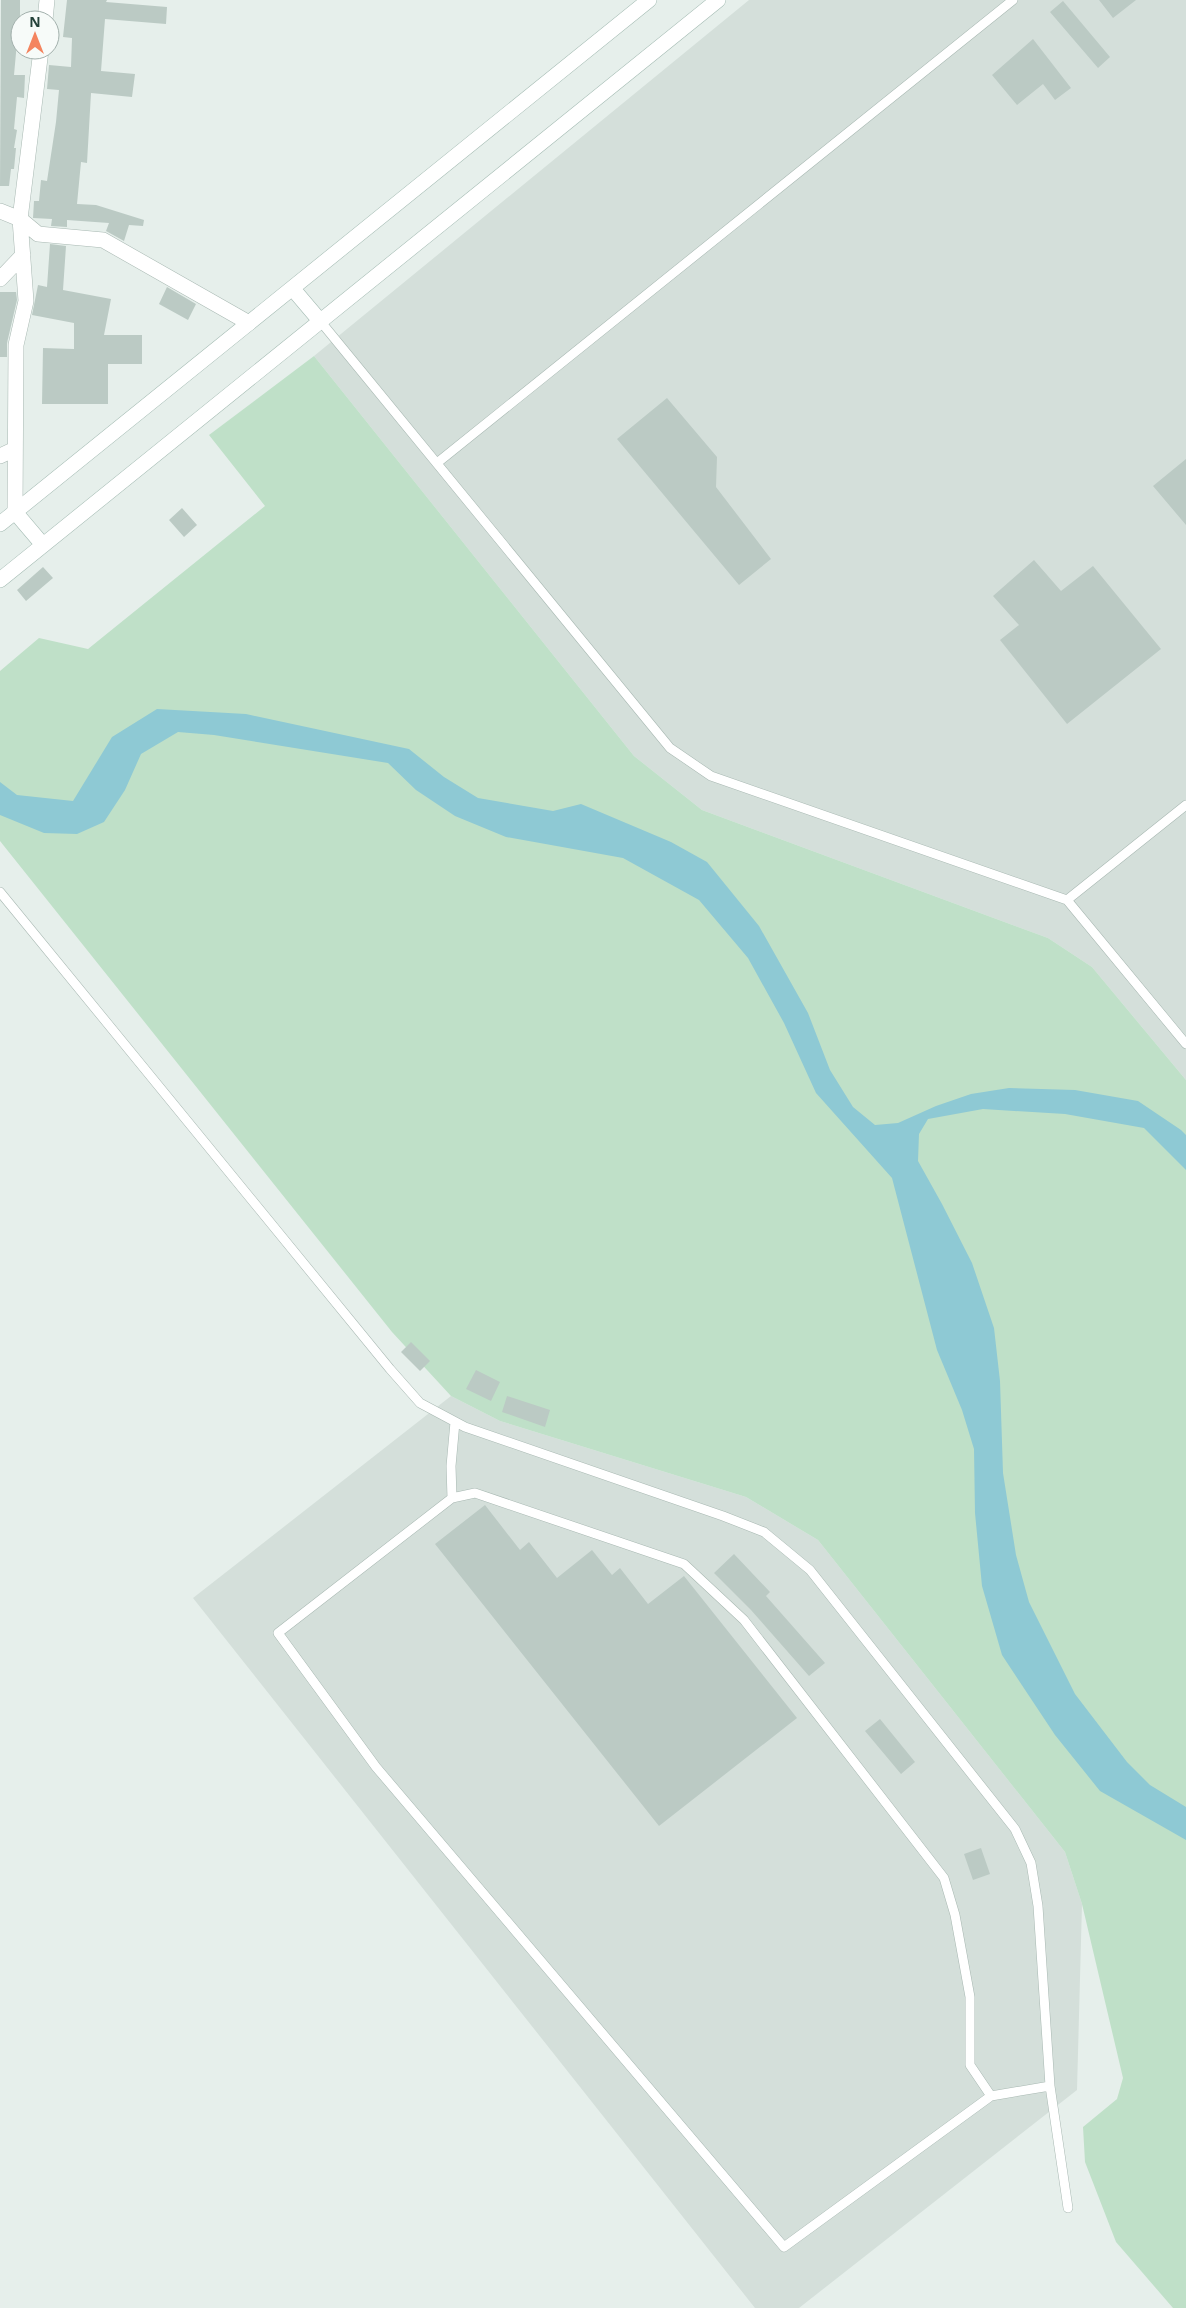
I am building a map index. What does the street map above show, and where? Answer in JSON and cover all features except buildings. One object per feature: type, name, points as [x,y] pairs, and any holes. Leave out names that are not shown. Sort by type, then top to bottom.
[{"type":"street","points":[[0,524],[649,0]]},
{"type":"street","points":[[0,580],[718,0]]},
{"type":"street","points":[[40,60],[20,219],[26,302],[16,345],[15,512],[43,545]]},
{"type":"street","points":[[0,212],[20,219],[38,234],[103,240],[248,323]]},
{"type":"street","points":[[0,279],[23,255]]},
{"type":"street","points":[[293,288],[321,322]]},
{"type":"street","points":[[0,456],[15,449]]},
{"type":"lane","points":[[436,463],[1013,0]]},
{"type":"lane","points":[[321,322],[670,748],[710,776],[1067,900],[1186,1044]]},
{"type":"lane","points":[[1067,900],[1186,805]]},
{"type":"lane","points":[[0,892],[390,1369],[420,1403],[465,1428],[714,1512],[764,1532],[810,1570],[1016,1828],[1031,1863],[1038,1906],[1050,2086],[1068,2208]]},
{"type":"lane","points":[[452,1498],[451,1466],[455,1422]]},
{"type":"lane","points":[[991,2096],[970,2064],[970,1997],[955,1915],[944,1878],[744,1620],[684,1564],[475,1493],[452,1498],[278,1633],[376,1767],[784,2247],[991,2096],[1050,2086]]},
{"type":"shaded area","points":[[749,0],[1186,0],[1186,1080],[1092,967],[1048,938],[702,810],[634,756],[314,356]]},
{"type":"shaded area","points":[[451,1396],[500,1421],[746,1497],[818,1540],[1065,1852],[1082,1904],[1077,2090],[799,2308],[755,2308],[193,1598]]},
{"type":"green space","points":[[314,356],[634,756],[702,810],[1048,938],[1092,967],[1186,1080],[1186,2308],[1173,2308],[1116,2242],[1085,2162],[1083,2127],[1117,2099],[1123,2078],[1082,1904],[1065,1852],[818,1540],[746,1497],[500,1421],[451,1396],[392,1332],[0,841],[0,671],[39,638],[88,649],[265,506],[209,435]]},
{"type":"water","points":[[157,709],[246,714],[409,749],[444,777],[478,798],[553,811],[581,804],[671,842],[707,862],[759,926],[808,1013],[830,1070],[853,1107],[875,1125],[898,1123],[936,1106],[971,1094],[1009,1088],[1075,1090],[1138,1101],[1186,1135],[1186,1170],[1144,1128],[1065,1114],[983,1109],[928,1119],[919,1134],[918,1161],[972,1263],[994,1328],[1000,1381],[1003,1473],[1016,1555],[1029,1602],[1075,1694],[1127,1762],[1150,1785],[1186,1807],[1186,1840],[1100,1791],[1055,1735],[1002,1655],[982,1586],[975,1513],[974,1449],[962,1410],[937,1350],[892,1178],[816,1093],[784,1023],[748,958],[699,900],[623,858],[506,837],[455,816],[416,790],[388,763],[214,735],[178,732],[141,754],[125,790],[104,822],[77,834],[44,833],[0,815],[0,782],[17,795],[73,801],[112,737]]}]
